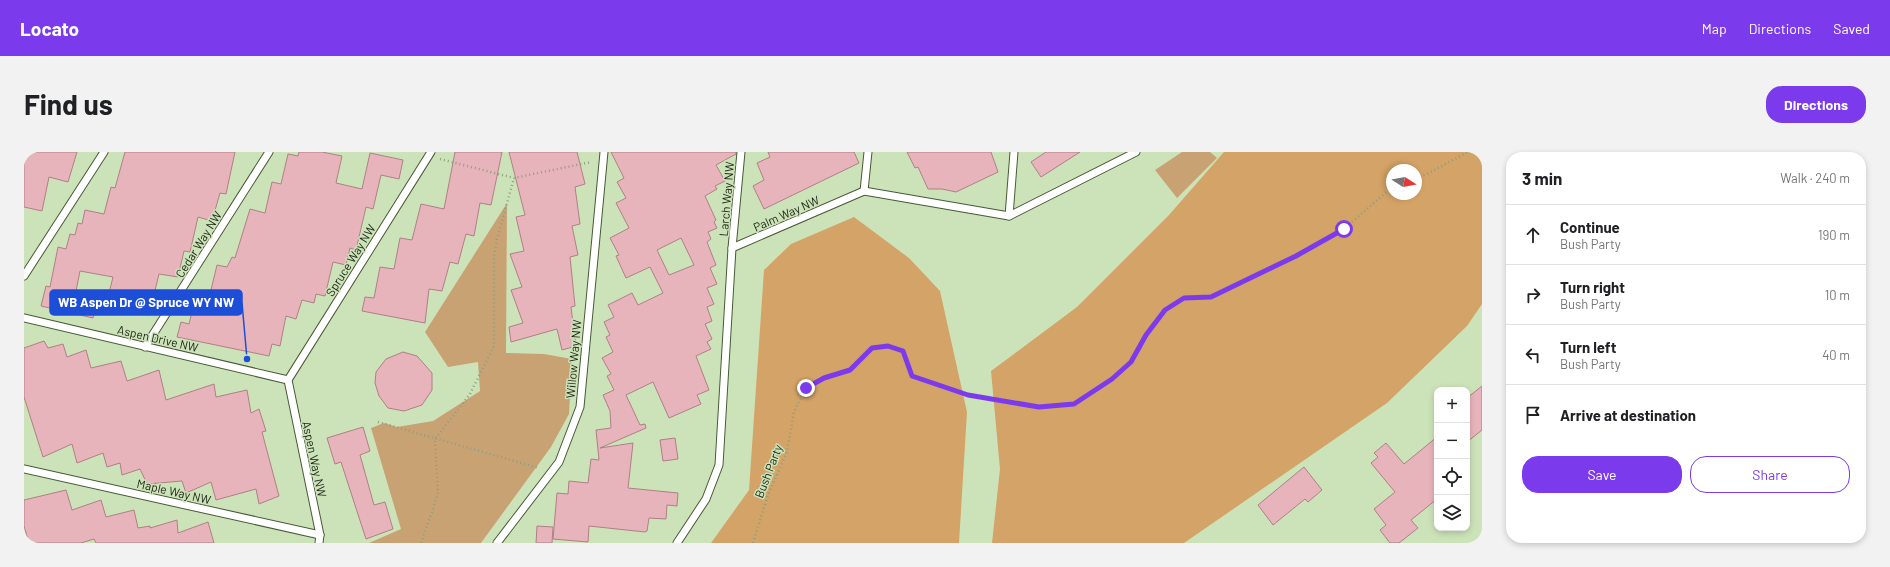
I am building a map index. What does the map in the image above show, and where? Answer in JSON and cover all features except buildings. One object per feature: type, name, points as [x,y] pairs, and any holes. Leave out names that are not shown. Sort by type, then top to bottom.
[{"type":"lane","points":[[24,276],[104,152]]},
{"type":"lane","name":"Cedar Way NW","points":[[145,347],[269,152]]},
{"type":"lane","name":"Larch Way NW","points":[[732,248],[741,152]]},
{"type":"lane","points":[[868,152],[864,191],[1009,216],[1136,152]]},
{"type":"lane","points":[[1009,216],[1014,152]]},
{"type":"lane","name":"Spruce Way NW","points":[[288,380],[429,154]]},
{"type":"lane","name":"Willow Way NW","points":[[497,543],[559,462],[580,407],[604,156]]},
{"type":"lane","name":"Palm Way NW","points":[[732,248],[864,191]]},
{"type":"lane","points":[[677,543],[706,499],[719,465],[732,248]]},
{"type":"lane","name":"Aspen Drive NW","points":[[24,318],[288,380]]},
{"type":"lane","name":"Aspen Way NW","points":[[288,380],[320,535],[319,543]]},
{"type":"lane","name":"Maple Way NW","points":[[24,469],[320,535]]},
{"type":"path","points":[[1422,176],[1468,152]]},
{"type":"path","points":[[429,154],[514,178],[604,156]]},
{"type":"path","points":[[421,543],[438,494],[435,439],[470,394],[494,346],[495,251],[514,178]]},
{"type":"path","name":"Bush Party","points":[[753,543],[768,495],[787,452],[794,412],[806,388],[824,378],[850,370],[872,348],[888,346],[903,351],[912,376],[968,395],[1039,407],[1074,404],[1112,379],[1131,362],[1146,335],[1165,310],[1184,298],[1211,297],[1296,256],[1344,229],[1386,192]]},
{"type":"path","points":[[378,422],[526,463],[551,472]]},
{"type":"shaded area","points":[[1182,152],[1210,152],[1217,158],[1177,198],[1155,170]]},
{"type":"shaded area","points":[[1224,152],[1482,152],[1482,304],[1467,326],[1387,403],[1184,543],[992,543],[1000,469],[991,371],[1077,307],[1169,215]]},
{"type":"shaded area","points":[[507,203],[506,353],[544,354],[572,359],[569,414],[551,447],[481,543],[369,543],[401,529],[371,428],[384,423],[397,427],[433,421],[480,391],[478,362],[448,367],[425,332]]},
{"type":"shaded area","points":[[854,217],[909,258],[940,291],[967,412],[959,543],[711,543],[749,490],[764,270],[791,244]]},
{"type":"place","name":"WB Aspen Dr @ Spruce WY NW","points":[[247,359]]},
{"type":"route","points":[[806,388],[824,378],[850,370],[872,348],[888,346],[903,351],[912,376],[968,395],[1039,407],[1074,404],[1112,379],[1131,362],[1146,335],[1165,310],[1184,298],[1211,297],[1296,256],[1344,229]]}]
